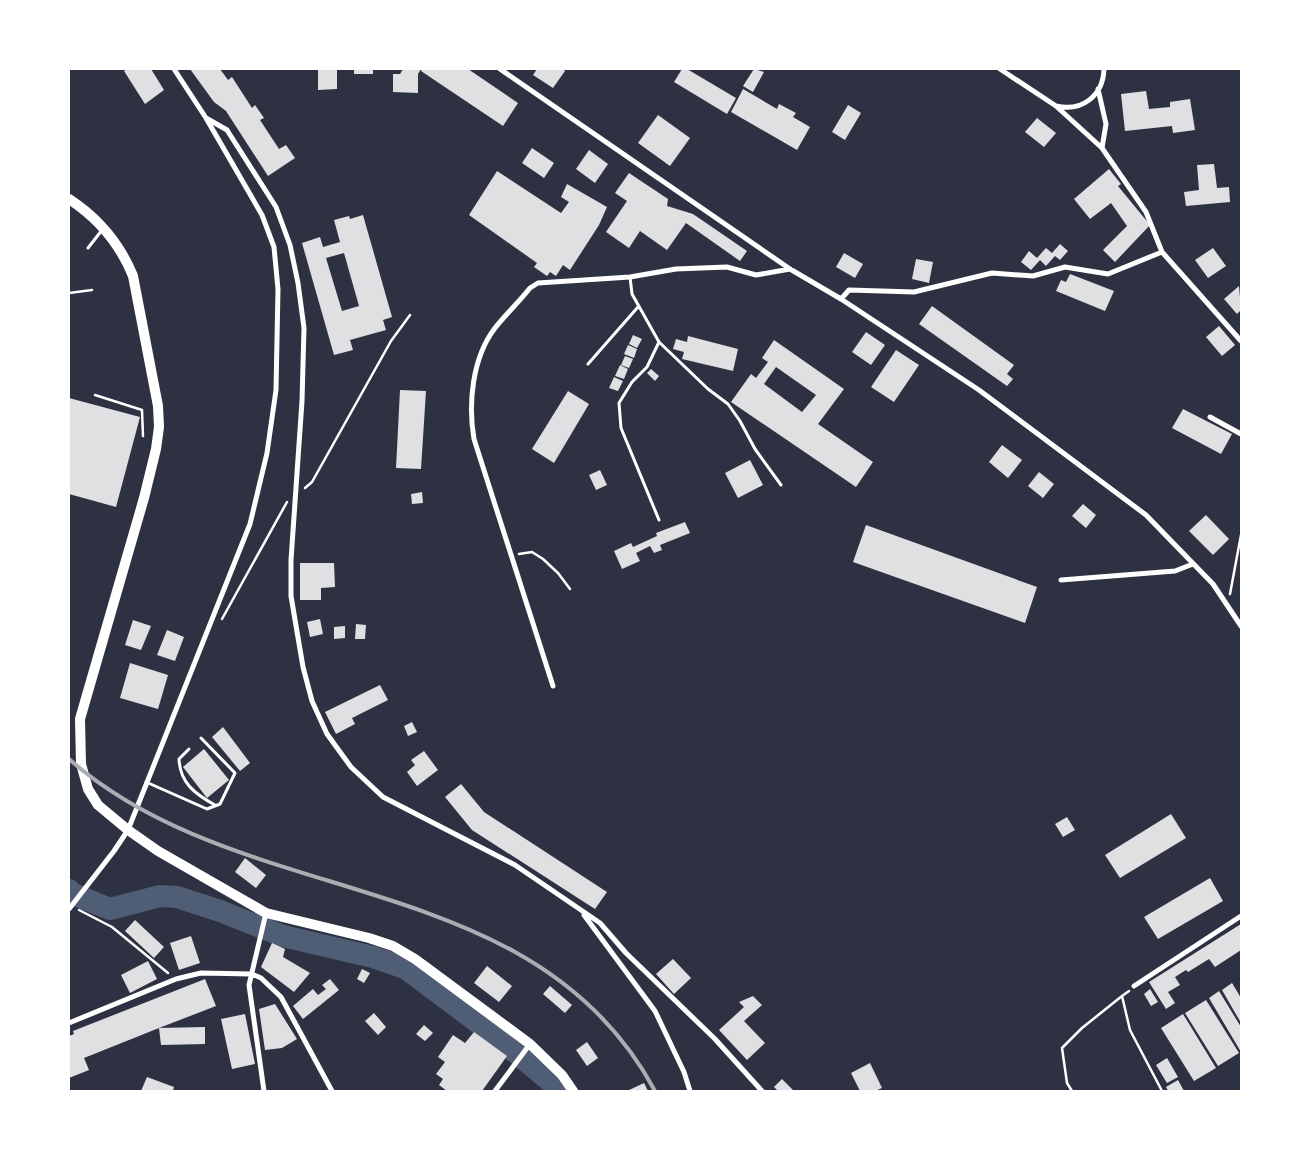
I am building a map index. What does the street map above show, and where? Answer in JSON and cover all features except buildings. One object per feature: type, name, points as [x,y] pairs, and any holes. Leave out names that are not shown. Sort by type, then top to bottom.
[{"type":"main road","points":[[69,199],[104,228],[127,260],[134,276],[158,406],[159,427],[144,498],[80,719],[81,764],[88,789],[98,805],[128,830],[158,851],[265,916],[369,938],[393,946],[442,976],[562,1075],[573,1091]]},
{"type":"street","points":[[69,909],[114,852],[128,830],[250,524],[267,453],[276,390],[278,288],[274,247],[262,215],[206,118],[174,69]]},
{"type":"street","points":[[500,69],[790,269],[841,299],[979,390],[1138,509],[1213,584],[1241,626]]},
{"type":"street","points":[[1000,69],[1056,106],[1102,148],[1146,212],[1162,252],[1241,341]]},
{"type":"street","points":[[1056,106],[1068,108],[1080,106],[1103,82],[1104,69]]},
{"type":"street","points":[[1098,89],[1106,124],[1102,148]]},
{"type":"street","points":[[206,118],[227,130],[276,208],[290,245],[304,328],[291,560],[291,596],[294,621],[312,700],[327,734],[351,767],[383,797],[515,865],[582,913],[600,923],[626,952],[714,1039],[762,1091]]},
{"type":"street","points":[[841,299],[849,290],[914,292],[992,273],[1034,276],[1065,267],[1108,274],[1162,252]]},
{"type":"street","points":[[553,686],[513,556],[474,439],[470,419],[472,392],[480,357],[494,330],[530,288],[538,283],[630,277],[676,268],[727,267],[756,275],[790,269]]},
{"type":"street","points":[[1210,417],[1241,434]]},
{"type":"street","points":[[1061,580],[1174,571],[1193,564]]},
{"type":"street","points":[[582,913],[655,1010],[684,1072],[690,1091]]},
{"type":"street","points":[[264,1091],[249,985],[265,916]]},
{"type":"street","points":[[1134,986],[1241,916]]},
{"type":"street","points":[[69,1023],[176,979],[201,973],[252,974],[260,978],[281,997],[332,1091]]},
{"type":"street","points":[[495,1091],[527,1048]]},
{"type":"lane","points":[[88,248],[104,228]]},
{"type":"lane","points":[[630,277],[632,294],[659,342],[708,389],[728,404],[740,421],[755,449],[781,485]]},
{"type":"lane","points":[[588,364],[638,307]]},
{"type":"lane","points":[[659,342],[647,368],[632,382],[619,403],[621,428],[659,520]]},
{"type":"lane","points":[[146,782],[207,809],[220,804],[235,773],[201,738]]},
{"type":"lane","points":[[190,749],[179,759],[180,771],[192,791],[215,806]]},
{"type":"path","points":[[69,293],[92,290]]},
{"type":"path","points":[[312,482],[391,341],[410,315]]},
{"type":"path","points":[[95,395],[142,410],[143,436]]},
{"type":"path","points":[[218,624],[285,504],[296,496]]},
{"type":"path","points":[[1228,606],[1241,535]]},
{"type":"path","points":[[513,556],[532,552],[544,559],[570,589]]},
{"type":"path","points":[[77,909],[112,928],[176,979]]},
{"type":"path","points":[[1072,1091],[1067,1083],[1062,1048],[1082,1028],[1134,986]]},
{"type":"path","points":[[1122,996],[1130,1030],[1162,1091]]},
{"type":"waterway","points":[[69,890],[73,894],[110,909],[160,896],[177,897],[220,911],[283,936],[373,957],[405,968],[492,1033],[550,1081],[559,1091]]},
{"type":"railway","points":[[69,759],[139,808],[217,844],[299,872],[382,897],[462,926],[536,965],[602,1018],[655,1091]]}]
